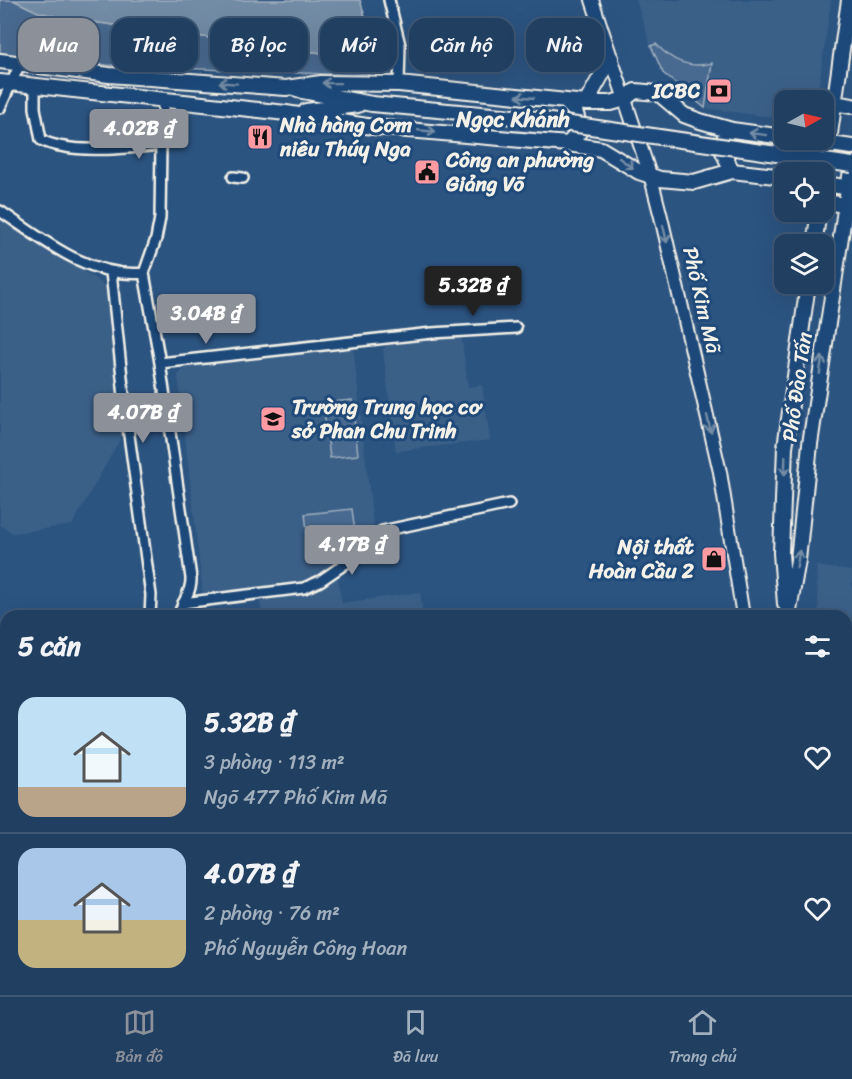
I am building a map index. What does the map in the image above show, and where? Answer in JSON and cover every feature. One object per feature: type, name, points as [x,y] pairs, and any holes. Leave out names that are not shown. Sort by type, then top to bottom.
[{"type":"main road","name":"Phố Kim Mã","points":[[592,0],[651,178],[720,472],[742,610]]},
{"type":"main road","points":[[832,90],[849,0]]},
{"type":"main road","points":[[586,103],[611,58]]},
{"type":"main road","points":[[11,63],[109,75],[286,87],[372,104],[536,119],[852,164]]},
{"type":"main road","points":[[286,87],[321,82],[399,84],[586,103],[611,103],[625,99],[635,91],[658,93],[684,115],[732,130],[774,135]]},
{"type":"main road","points":[[3,84],[286,113],[373,127],[568,144],[601,149],[651,178],[694,182],[732,171],[774,176]]},
{"type":"main road","points":[[565,101],[576,111],[581,130],[568,144]]},
{"type":"main road","points":[[286,113],[372,104]]},
{"type":"main road","points":[[834,106],[852,106]]},
{"type":"main road","points":[[732,130],[723,141],[723,152],[732,171]]},
{"type":"main road","points":[[834,145],[852,147]]},
{"type":"main road","name":"Phố Đào Tấn","points":[[788,610],[798,560],[810,444],[847,223],[846,205],[852,164]]},
{"type":"main road","points":[[834,186],[850,188]]},
{"type":"main road","points":[[834,203],[846,205]]},
{"type":"main road","name":"Phố Đào Tấn","points":[[786,610],[781,553],[785,447],[807,294]]},
{"type":"street","points":[[389,0],[400,45],[399,84]]},
{"type":"street","points":[[0,108],[3,84],[11,63]]},
{"type":"street","points":[[35,87],[35,108],[41,140],[53,146],[115,149],[161,145]]},
{"type":"street","points":[[162,99],[164,115],[161,145],[162,196],[158,230],[144,273],[160,363],[191,578],[190,592],[181,610]]},
{"type":"street","points":[[0,211],[61,252],[111,272],[128,275],[144,273]]},
{"type":"street","points":[[111,272],[131,461],[151,595],[150,610]]},
{"type":"street","points":[[160,363],[432,333],[516,328]]},
{"type":"street","points":[[183,603],[304,588],[320,581],[358,555],[382,531],[509,504]]},
{"type":"shaded area","points":[[0,0],[13,0],[62,18],[18,18],[18,55],[0,53]]},
{"type":"shaded area","points":[[13,0],[360,0],[365,18],[320,18],[320,53],[308,51],[308,18],[210,18],[210,38],[198,36],[198,18],[111,18],[111,25],[99,23],[99,18],[62,18],[38,12]]},
{"type":"shaded area","points":[[636,0],[831,0],[818,90],[774,90],[774,118],[705,108],[712,64],[690,66],[670,58],[657,44],[651,46]]},
{"type":"shaded area","points":[[99,23],[111,25],[111,65],[99,64]]},
{"type":"shaded area","points":[[198,36],[210,38],[210,69],[198,69]]},
{"type":"shaded area","points":[[656,44],[668,55],[681,62],[695,65],[712,63],[705,108],[663,73],[651,46]]},
{"type":"shaded area","points":[[308,51],[320,53],[320,72],[369,72],[351,75],[278,72],[308,72]]},
{"type":"shaded area","points":[[0,215],[107,287],[124,432],[72,525],[13,533],[0,525]]},
{"type":"shaded area","points":[[461,334],[468,387],[482,385],[490,440],[396,451],[383,350],[387,345]]},
{"type":"shaded area","points":[[353,347],[374,533],[313,581],[203,594],[178,375],[187,366]]},
{"type":"shaded area","points":[[352,400],[358,455],[330,458],[323,403]]},
{"type":"shaded area","points":[[352,509],[355,534],[308,539],[305,514]]},
{"type":"shaded area","points":[[816,566],[852,571],[852,610],[819,610]]},
{"type":"shaded area","points":[[337,574],[342,603],[420,592],[422,610],[261,610],[260,601],[301,594]]},
{"type":"place","name":"ICBC","points":[[719,91]]},
{"type":"place","name":"Nhà hàng Cơm niêu Thúy Nga","points":[[260,137]]},
{"type":"place","name":"Công an phường Giảng Võ","points":[[427,172]]},
{"type":"place","name":"Trường Trung học cơ sở Phan Chu Trinh","points":[[273,419]]},
{"type":"place","name":"Nội thất Hoàn Cầu 2","points":[[714,559]]},
{"type":"district","name":"Ngọc Khánh","points":[[513,119]]}]
